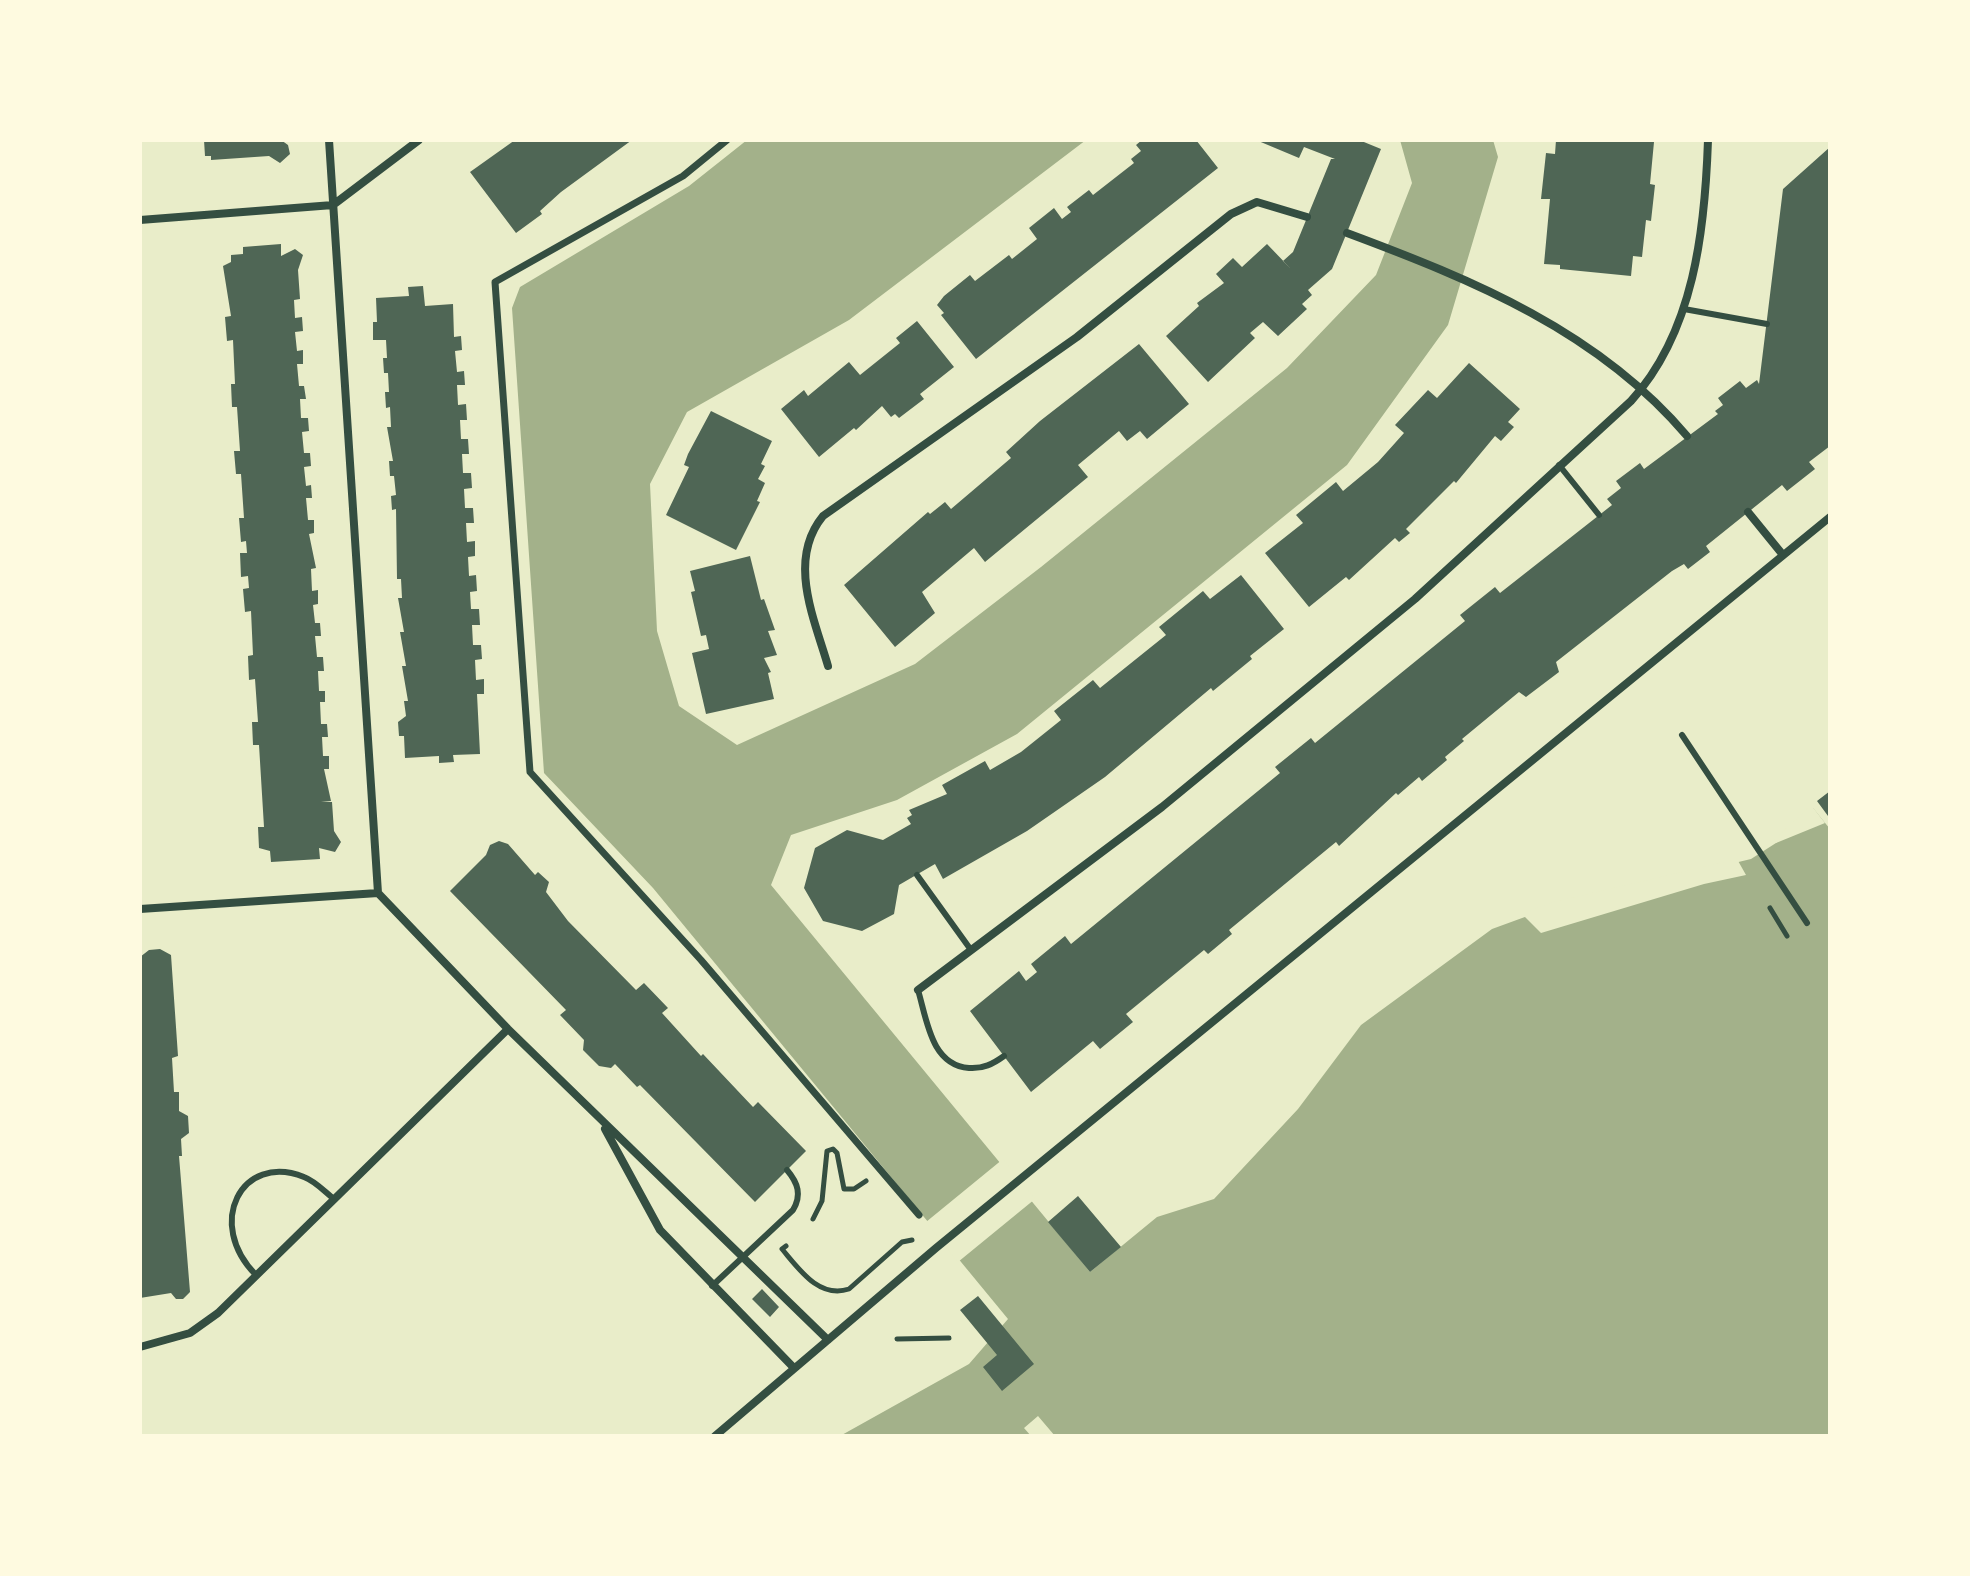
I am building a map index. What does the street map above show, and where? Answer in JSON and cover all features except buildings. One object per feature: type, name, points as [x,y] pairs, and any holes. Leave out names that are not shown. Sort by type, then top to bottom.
[{"type":"street","points":[[329,140],[378,893],[508,1029],[828,1340]]},
{"type":"street","points":[[140,220],[333,205],[419,140]]},
{"type":"street","points":[[727,140],[683,176],[495,282],[530,772],[701,960],[919,1215]]},
{"type":"street","points":[[918,990],[1170,800],[1401,611],[1642,389],[1666,351],[1684,309],[1697,254],[1708,140]]},
{"type":"street","points":[[828,666],[804,570],[809,538],[823,516],[1077,337],[1231,214],[1257,202],[1307,217]]},
{"type":"street","points":[[1347,233],[1469,282],[1554,323],[1642,389],[1687,436]]},
{"type":"street","points":[[1748,512],[1783,555]]},
{"type":"street","points":[[715,1436],[940,1244],[1830,517]]},
{"type":"street","points":[[140,909],[378,893]]},
{"type":"street","points":[[140,1347],[175,1338],[197,1328],[256,1275],[508,1029]]},
{"type":"street","points":[[598,1118],[660,1230],[794,1368]]},
{"type":"lane","points":[[1684,309],[1767,324]]},
{"type":"lane","points":[[1559,465],[1599,515]]},
{"type":"lane","points":[[1682,735],[1807,923]]},
{"type":"lane","points":[[917,875],[971,950]]},
{"type":"lane","points":[[918,990],[933,1040],[943,1057],[970,1068],[989,1065],[1004,1056]]},
{"type":"lane","points":[[712,1286],[797,1203],[798,1186],[787,1170]]},
{"type":"lane","points":[[256,1275],[240,1258],[230,1232],[230,1218],[240,1192],[263,1177],[291,1173],[315,1183],[334,1199]]},
{"type":"path","points":[[811,1221],[822,1201],[827,1151],[833,1149],[837,1153],[839,1179],[847,1190],[854,1189],[881,1170]]},
{"type":"path","points":[[791,1240],[782,1249],[804,1275],[821,1288],[839,1291],[849,1289],[902,1242],[918,1240]]},
{"type":"path","points":[[897,1339],[949,1338]]},
{"type":"shaded area","points":[[747,140],[1086,140],[849,320],[687,412],[650,484],[657,631],[679,706],[737,745],[915,664],[1041,567],[1287,368],[1376,275],[1412,183],[1400,140],[1493,140],[1498,157],[1448,325],[1347,465],[1017,734],[897,800],[791,835],[771,885],[1090,1272],[1157,1217],[1214,1199],[1298,1109],[1361,1025],[1492,929],[1555,906],[1751,859],[1776,843],[1813,808],[1830,829],[1830,1436],[840,1436],[969,1364],[1008,1319],[653,888],[544,773],[512,308],[520,287],[689,186]]},
{"type":"pier","points":[[1811,805],[1825,823],[1776,843],[1774,840]]},
{"type":"pier","points":[[1737,859],[1746,875],[1704,884],[1541,933],[1525,917],[1526,912],[1554,902]]},
{"type":"pier","points":[[1003,1159],[1035,1199],[958,1262],[926,1222]]},
{"type":"pier","points":[[1038,1416],[1055,1436],[1031,1436],[1024,1428]]}]
